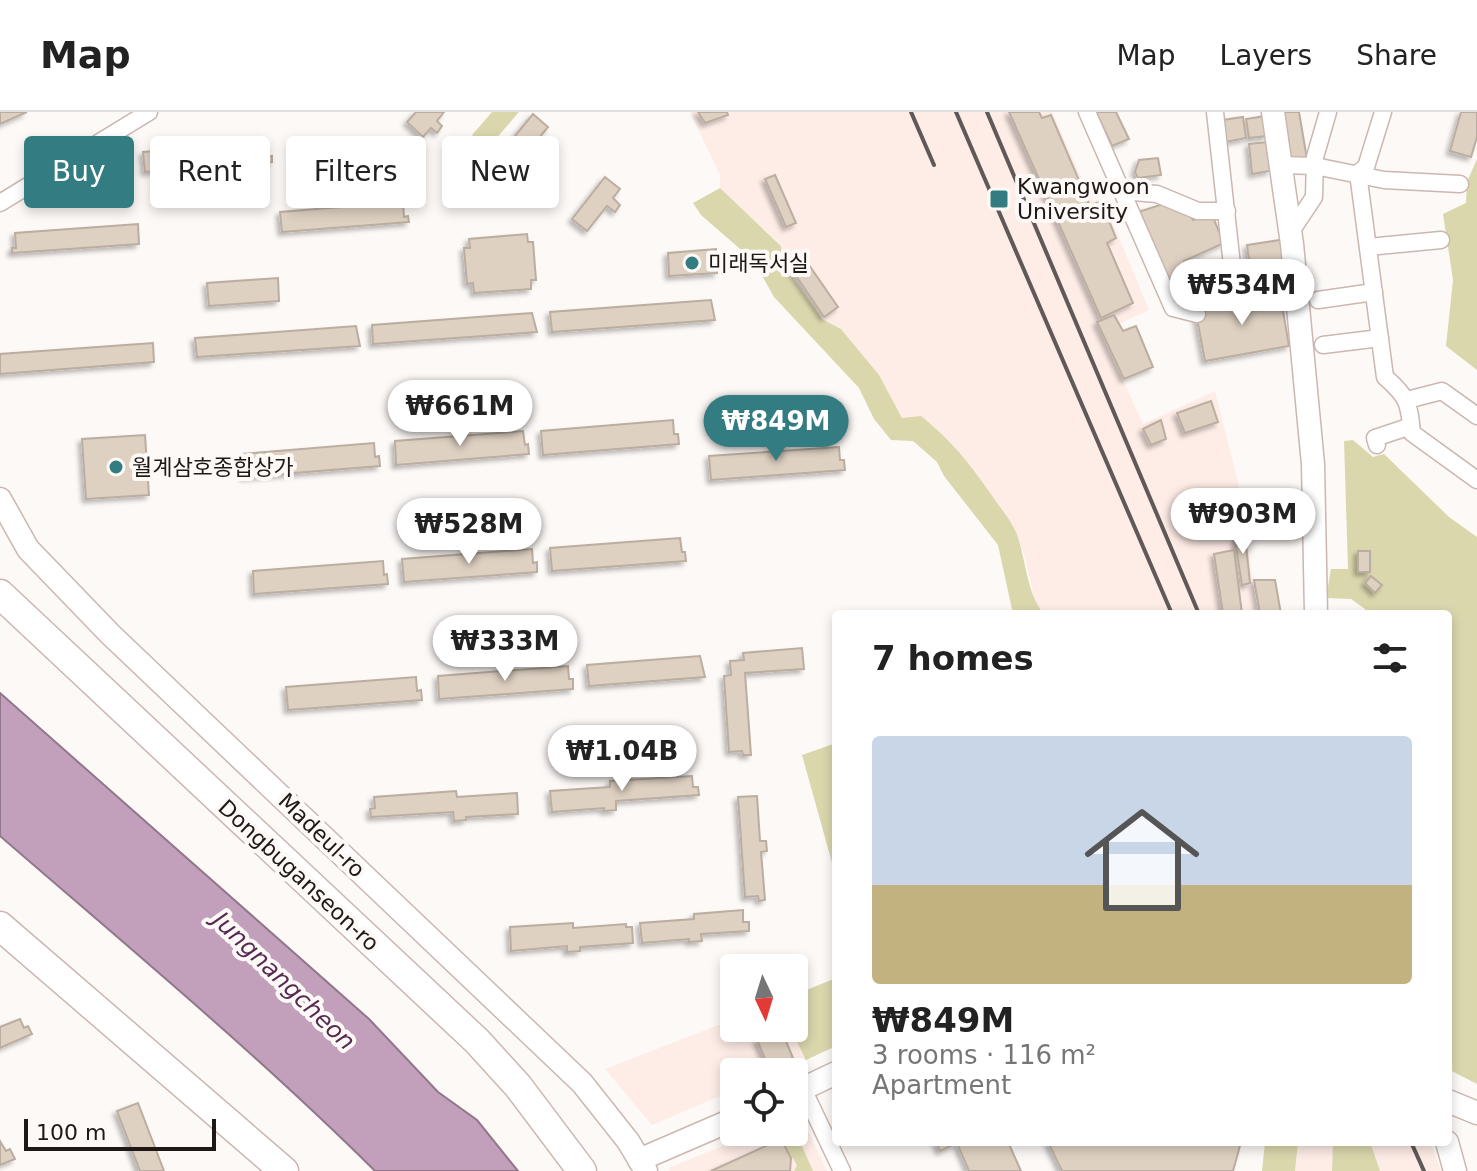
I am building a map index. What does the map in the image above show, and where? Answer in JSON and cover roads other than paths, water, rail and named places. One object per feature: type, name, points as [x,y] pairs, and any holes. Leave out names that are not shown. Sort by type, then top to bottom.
[{"type":"highway","name":"Dongbuganseon-ro","points":[[0,594],[477,1041],[518,1086],[582,1171]]},
{"type":"highway","points":[[0,926],[284,1171]]},
{"type":"main road","points":[[1273,112],[1290,233],[1313,464],[1316,610]]},
{"type":"main road","name":"Madeul-ro","points":[[0,499],[28,549],[110,634],[582,1083],[628,1141],[642,1166]]},
{"type":"main road","points":[[808,1086],[832,1075]]},
{"type":"main road","points":[[1452,1103],[1477,1113]]},
{"type":"main road","points":[[642,1166],[720,1126]]},
{"type":"main road","points":[[1448,1146],[1455,1171]]},
{"type":"street","points":[[0,203],[149,112]]},
{"type":"street","points":[[1087,112],[1172,312],[1197,314]]},
{"type":"street","points":[[1215,112],[1234,283]]},
{"type":"street","points":[[1290,233],[1314,197],[1315,166],[1328,112]]},
{"type":"street","points":[[1358,173],[1366,167],[1383,112]]},
{"type":"street","points":[[1281,165],[1315,166],[1384,180],[1460,184]]},
{"type":"street","points":[[1358,173],[1385,377],[1407,400],[1412,433],[1477,480]]},
{"type":"street","points":[[1121,191],[1157,194],[1198,211],[1227,211]]},
{"type":"street","points":[[1368,247],[1441,240]]},
{"type":"street","points":[[1318,300],[1374,292]]},
{"type":"street","points":[[1323,345],[1380,338]]},
{"type":"street","points":[[1407,400],[1442,391],[1477,416]]},
{"type":"street","points":[[1377,445],[1375,438],[1411,426]]},
{"type":"street","points":[[808,1109],[842,1171]]},
{"type":"water","name":"Jungnangcheon","points":[[0,693],[369,1019],[438,1092],[477,1120],[518,1171],[375,1171],[238,1042],[0,836]]},
{"type":"railway","points":[[911,112],[934,165]]},
{"type":"railway","points":[[956,112],[1170,610]]},
{"type":"railway","points":[[987,112],[1197,610]]},
{"type":"railway","points":[[1413,1146],[1424,1171]]},
{"type":"place","name":"Kwangwoon University","points":[[999,199]]},
{"type":"place","name":"미래독서실","points":[[692,263]]},
{"type":"place","name":"월계삼호종합상가","points":[[116,467]]}]
